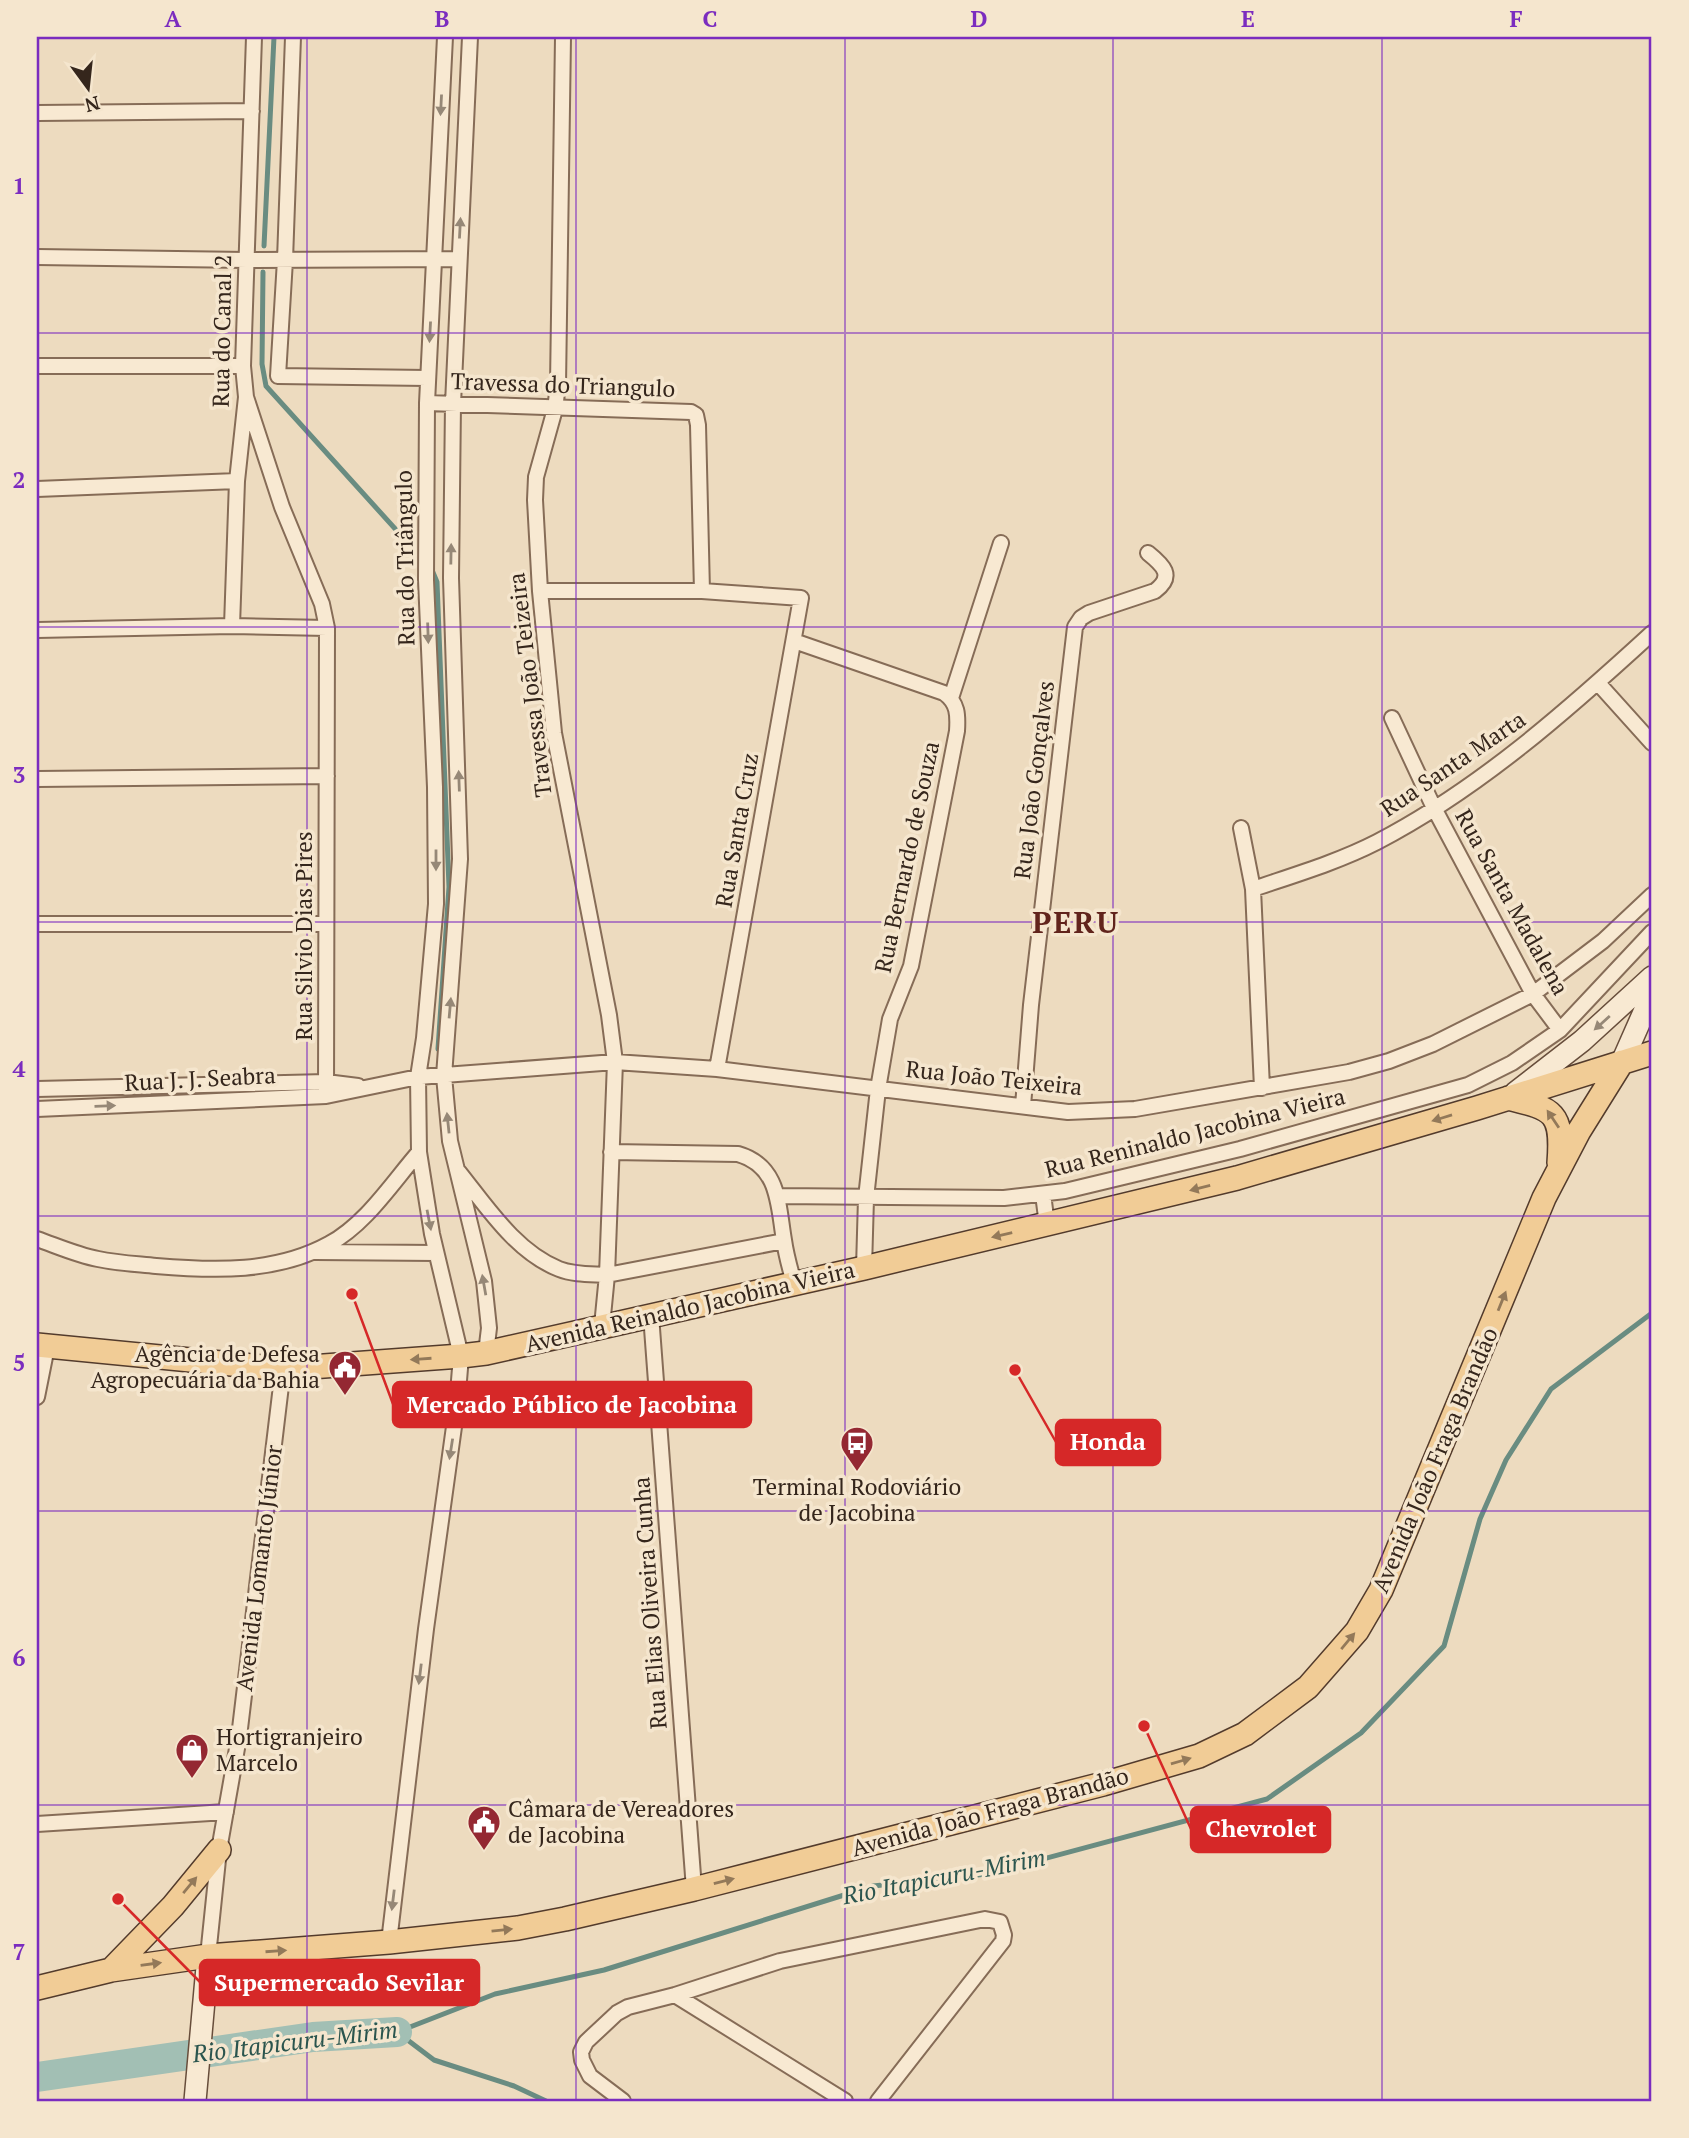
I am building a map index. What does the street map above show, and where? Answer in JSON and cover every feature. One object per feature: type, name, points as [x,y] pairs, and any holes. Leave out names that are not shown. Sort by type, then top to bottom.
[{"type":"main road","name":"Avenida Reinaldo Jacobina Vieira","points":[[42,1345],[283,1369],[486,1353],[864,1268],[1247,1176],[1652,1053]]},
{"type":"main road","name":"Avenida João Fraga Brandão","points":[[207,1967],[389,1942],[518,1928],[694,1889],[1102,1784],[1199,1756],[1245,1734],[1308,1687],[1357,1631],[1381,1590],[1544,1198],[1579,1132],[1622,1062]]},
{"type":"main road","points":[[1507,1098],[1540,1105],[1556,1120],[1560,1132],[1559,1170]]},
{"type":"main road","points":[[111,1970],[173,1906],[219,1850]]},
{"type":"main road","points":[[37,1988],[111,1970],[207,1967]]},
{"type":"street","name":"Rua do Canal 2","points":[[232,626],[237,481],[246,397],[243,366],[254,37]]},
{"type":"street","points":[[293,37],[278,376],[427,378]]},
{"type":"street","name":"Rua do Triângulo","points":[[389,1942],[461,1356],[436,1253],[419,1152],[418,1077],[436,904],[435,787],[426,580],[427,378],[445,37]]},
{"type":"street","name":"Rua do Triângulo","points":[[444,1076],[460,859],[451,578],[453,404],[470,37]]},
{"type":"street","name":"Travessa João Teizeira","points":[[563,37],[559,363],[555,408],[536,477],[535,500],[540,591],[554,733],[609,1015],[615,1062],[607,1275],[602,1326]]},
{"type":"street","points":[[37,113],[252,111]]},
{"type":"street","points":[[37,257],[458,259]]},
{"type":"street","points":[[37,366],[243,366]]},
{"type":"street","name":"Rua Silvio Dias Pires","points":[[246,397],[282,507],[322,604],[327,628],[326,1089]]},
{"type":"street","name":"Travessa do Triangulo","points":[[427,403],[691,412],[696,415],[702,591]]},
{"type":"street","points":[[37,489],[237,481]]},
{"type":"street","points":[[794,641],[951,698],[1001,544]]},
{"type":"street","name":"Rua João Gonçalves","points":[[1023,1106],[1031,1005],[1074,627],[1089,613],[1160,587],[1164,583],[1166,572],[1160,562],[1148,553]]},
{"type":"street","points":[[540,591],[702,591]]},
{"type":"street","name":"Rua Santa Cruz","points":[[702,591],[801,598],[717,1069]]},
{"type":"street","points":[[37,630],[232,626],[327,628]]},
{"type":"street","name":"Rua Santa Marta","points":[[1253,889],[1305,872],[1376,842],[1434,808],[1539,733],[1652,633]]},
{"type":"street","points":[[1598,683],[1652,743]]},
{"type":"street","name":"Rua Bernardo de Souza","points":[[864,1268],[866,1198],[878,1089],[890,1019],[911,966],[957,731],[958,715],[951,698]]},
{"type":"street","name":"Rua Santa Madalena","points":[[1392,718],[1434,808],[1534,994],[1560,1030]]},
{"type":"street","points":[[37,779],[327,776]]},
{"type":"street","points":[[1241,828],[1253,889],[1262,1088]]},
{"type":"street","name":"Rua João Teixeira","points":[[444,1076],[615,1062],[717,1069],[1068,1112],[1135,1108],[1349,1072],[1433,1044],[1534,994],[1603,941],[1652,895]]},
{"type":"street","points":[[37,924],[326,924]]},
{"type":"street","name":"Rua Reninaldo Jacobina Vieira","points":[[778,1196],[1004,1198],[1043,1194],[1093,1185],[1240,1149],[1468,1085],[1512,1063],[1560,1030],[1652,932]]},
{"type":"street","points":[[1507,1098],[1545,1072],[1652,977]]},
{"type":"street","points":[[1622,1062],[1652,994]]},
{"type":"street","points":[[444,1076],[450,1140],[484,1281],[489,1328],[486,1353]]},
{"type":"street","name":"Rua J. J. Seabra","points":[[37,1109],[222,1102],[444,1076]]},
{"type":"street","points":[[221,1084],[222,1102]]},
{"type":"street","name":"Rua J. J. Seabra","points":[[37,1089],[221,1084],[326,1089]]},
{"type":"street","points":[[1468,1085],[1477,1108]]},
{"type":"street","points":[[1240,1149],[1247,1176]]},
{"type":"street","points":[[37,1239],[97,1259],[197,1270],[243,1269],[275,1264],[329,1244],[353,1227],[419,1152]]},
{"type":"street","points":[[611,1152],[738,1154],[757,1163],[778,1196],[784,1241],[794,1283]]},
{"type":"street","points":[[456,1168],[490,1213],[523,1246],[542,1261],[561,1270],[607,1275],[784,1241]]},
{"type":"street","points":[[1043,1194],[1047,1224]]},
{"type":"street","points":[[308,1252],[436,1253]]},
{"type":"street","name":"Rua Elias Oliveira Cunha","points":[[651,1315],[694,1889]]},
{"type":"street","points":[[37,1397],[42,1345]]},
{"type":"street","name":"Avenida Lomanto Júnior","points":[[207,1967],[219,1850],[239,1737],[283,1369]]},
{"type":"street","points":[[37,1824],[226,1812]]},
{"type":"street","points":[[623,2101],[590,2076],[581,2052],[586,2042],[617,2013],[643,2002],[780,1961],[985,1919],[1000,1922],[1003,1941],[878,2101]]},
{"type":"street","points":[[195,2101],[207,1967]]},
{"type":"street","points":[[675,1994],[845,2101]]},
{"type":"waterway","points":[[264,246],[274,37]]},
{"type":"waterway","points":[[263,272],[262,364],[266,386],[408,543]]},
{"type":"waterway","points":[[432,570],[437,582],[449,887],[438,1049]]},
{"type":"waterway","name":"Rio Itapicuru-Mirim","points":[[397,2032],[495,1994],[604,1970],[873,1886],[987,1874],[1267,1799],[1361,1733],[1444,1646],[1480,1519],[1506,1460],[1551,1389],[1652,1313]]},
{"type":"waterway","points":[[397,2032],[434,2060],[514,2086],[546,2101]]},
{"type":"waterway","name":"Rio Itapicuru-Mirim","points":[[37,2077],[313,2037],[397,2032]]},
{"type":"place","name":"Mercado Público de Jacobina","points":[[352,1294]]},
{"type":"place","name":"Honda","points":[[1015,1370]]},
{"type":"place","name":"Agência de Defesa Agropecuária da Bahia","points":[[345,1397]]},
{"type":"place","name":"Terminal Rodoviário de Jacobina","points":[[857,1473]]},
{"type":"place","name":"Chevrolet","points":[[1144,1726]]},
{"type":"place","name":"Hortigranjeiro Marcelo","points":[[192,1780]]},
{"type":"place","name":"Câmara de Vereadores de Jacobina","points":[[484,1852]]},
{"type":"place","name":"Supermercado Sevilar","points":[[118,1899]]},
{"type":"district","name":"PERU","points":[[1076,923]]}]
